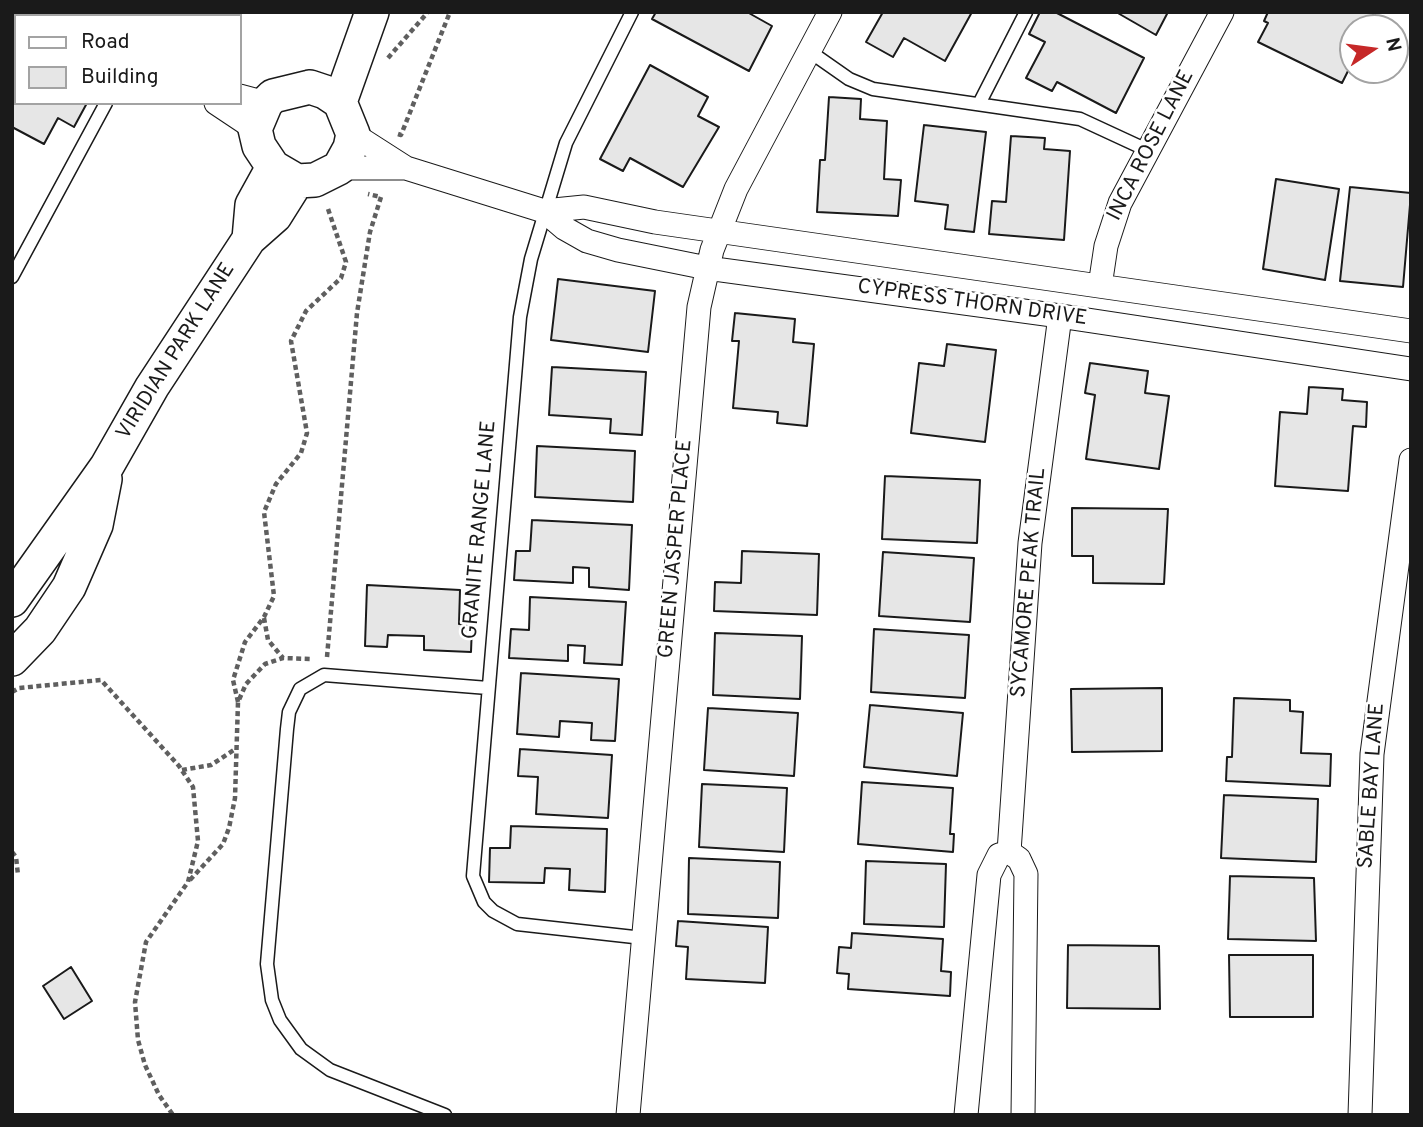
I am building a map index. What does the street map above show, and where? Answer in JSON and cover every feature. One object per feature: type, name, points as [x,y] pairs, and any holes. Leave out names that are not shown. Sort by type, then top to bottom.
[{"type":"street","name":"GREEN JASPER PLACE","points":[[628,1115],[694,341],[707,268],[718,231],[736,189],[830,12]]},
{"type":"street","name":"INCA ROSE LANE","points":[[1100,286],[1112,224],[1147,150],[1222,12]]},
{"type":"street","points":[[310,87],[369,18]]},
{"type":"street","points":[[340,103],[369,18]]},
{"type":"street","points":[[229,105],[254,109],[288,90],[310,87],[326,92],[340,103],[353,134],[350,148],[352,176],[298,181],[259,146],[254,109]]},
{"type":"street","name":"CYPRESS THORN DRIVE","points":[[353,134],[406,168],[544,211],[584,207],[718,231],[1411,331]]},
{"type":"street","name":"CYPRESS THORN DRIVE","points":[[352,176],[406,168]]},
{"type":"street","name":"VIRIDIAN PARK LANE","points":[[12,600],[107,466],[152,387],[249,239],[252,205],[298,181]]},
{"type":"street","name":"CYPRESS THORN DRIVE","points":[[544,211],[564,228],[587,241],[707,268],[1060,316],[1411,369]]},
{"type":"street","name":"SYCAMORE PEAK TRAIL","points":[[1009,852],[1030,543],[1060,316]]},
{"type":"street","name":"SABLE BAY LANE","points":[[1360,1115],[1372,754],[1411,460]]},
{"type":"street","name":"VIRIDIAN PARK LANE","points":[[12,659],[40,630],[69,587],[96,525],[107,466]]},
{"type":"street","points":[[966,1115],[989,875],[999,855],[1009,852],[1019,859],[1026,874],[1023,1115]]},
{"type":"lane","name":"GRANITE RANGE LANE","points":[[632,12],[570,134],[544,211],[519,328],[473,876],[484,902],[492,911],[517,924],[643,938]]},
{"type":"lane","points":[[979,104],[1026,12]]},
{"type":"lane","points":[[809,51],[849,79],[873,89],[1080,119],[1147,150]]},
{"type":"lane","points":[[12,278],[105,105]]},
{"type":"lane","points":[[446,1115],[338,1074],[314,1061],[280,1020],[272,1000],[267,964],[289,712],[300,689],[324,675],[488,688]]},
{"type":"path","points":[[384,62],[428,12]]},
{"type":"path","points":[[390,131],[401,135],[450,12]]},
{"type":"path","points":[[324,675],[357,313],[370,232],[380,197],[362,192],[352,176]]},
{"type":"path","points":[[173,1115],[159,1095],[145,1065],[138,1040],[135,1002],[146,942],[188,882],[223,844],[229,828],[235,798],[238,702],[233,680],[245,642],[264,617],[274,596],[264,512],[276,484],[301,453],[307,433],[291,341],[306,311],[341,278],[346,262],[345,251],[298,181]]},
{"type":"path","points":[[264,617],[268,640],[283,658]]},
{"type":"path","points":[[238,702],[246,684],[265,664],[283,658],[327,659]]},
{"type":"path","points":[[12,692],[19,688],[101,680],[167,752],[193,787],[198,841],[188,882]]},
{"type":"path","points":[[181,770],[211,765],[235,750]]},
{"type":"path","points":[[12,852],[16,857],[18,874]]},
{"type":"building","points":[[656,12],[747,12],[772,26],[749,71],[652,19]]},
{"type":"building","points":[[883,12],[972,12],[945,61],[904,38],[893,57],[866,42]]},
{"type":"building","points":[[1040,12],[1055,12],[1144,58],[1116,113],[1057,82],[1052,91],[1026,78],[1045,42],[1029,34]]},
{"type":"building","points":[[1116,12],[1168,12],[1156,35]]},
{"type":"building","points":[[1268,12],[1373,14],[1339,14],[1339,82],[1258,42],[1268,23],[1264,21]]},
{"type":"building","points":[[12,56],[14,105],[86,105],[74,127],[58,118],[44,144],[12,127]]},
{"type":"building","points":[[650,65],[708,97],[698,116],[719,127],[683,187],[630,158],[623,171],[600,159]]},
{"type":"building","points":[[829,97],[861,99],[860,119],[887,121],[884,179],[901,180],[898,216],[817,212],[820,160],[825,160]]},
{"type":"building","points":[[924,125],[986,132],[974,232],[945,229],[948,205],[915,201]]},
{"type":"building","points":[[1011,136],[1045,138],[1044,149],[1070,151],[1064,240],[989,234],[992,201],[1006,202]]},
{"type":"building","points":[[1276,179],[1339,189],[1325,280],[1263,269]]},
{"type":"building","points":[[1350,187],[1411,193],[1403,287],[1340,281]]},
{"type":"building","points":[[558,279],[655,291],[648,352],[551,340]]},
{"type":"building","points":[[735,313],[795,319],[793,342],[814,344],[807,426],[777,423],[778,412],[733,408],[739,341],[732,341]]},
{"type":"building","points":[[947,344],[996,350],[985,442],[911,433],[919,363],[944,366]]},
{"type":"building","points":[[1090,363],[1148,371],[1145,393],[1169,396],[1159,469],[1086,459],[1095,395],[1085,393]]},
{"type":"building","points":[[552,367],[646,372],[642,435],[610,433],[611,419],[549,415]]},
{"type":"building","points":[[1309,387],[1343,389],[1342,400],[1367,402],[1366,427],[1353,426],[1348,491],[1275,486],[1280,412],[1307,414]]},
{"type":"building","points":[[537,446],[635,451],[633,502],[535,497]]},
{"type":"building","points":[[885,476],[980,480],[977,543],[882,539]]},
{"type":"building","points":[[1072,508],[1168,509],[1164,584],[1093,583],[1093,556],[1072,556]]},
{"type":"building","points":[[532,520],[632,525],[629,590],[589,587],[589,568],[573,567],[573,583],[514,580],[516,551],[530,551]]},
{"type":"building","points":[[742,551],[819,554],[817,615],[714,611],[715,582],[741,583]]},
{"type":"building","points":[[883,552],[974,558],[970,622],[879,616]]},
{"type":"building","points":[[367,585],[460,590],[459,624],[472,625],[471,652],[424,650],[424,636],[388,635],[387,647],[365,646]]},
{"type":"building","points":[[530,597],[626,602],[622,665],[584,663],[585,646],[568,645],[568,661],[509,658],[511,629],[529,630]]},
{"type":"building","points":[[874,629],[969,635],[965,698],[871,692]]},
{"type":"building","points":[[715,633],[802,636],[800,699],[713,695]]},
{"type":"building","points":[[521,673],[619,679],[615,741],[591,740],[592,723],[560,721],[559,737],[517,734]]},
{"type":"building","points":[[1162,688],[1162,751],[1072,752],[1071,689]]},
{"type":"building","points":[[1234,698],[1290,700],[1290,711],[1303,712],[1301,753],[1331,754],[1330,786],[1226,781],[1227,757],[1232,757]]},
{"type":"building","points":[[870,705],[963,713],[957,776],[864,767]]},
{"type":"building","points":[[708,708],[798,713],[794,776],[704,770]]},
{"type":"building","points":[[520,749],[612,755],[608,818],[536,814],[538,777],[518,776]]},
{"type":"building","points":[[862,782],[953,788],[950,834],[954,834],[953,852],[858,844]]},
{"type":"building","points":[[702,784],[787,788],[784,852],[699,847]]},
{"type":"building","points":[[1224,795],[1318,799],[1316,862],[1221,858]]},
{"type":"building","points":[[511,826],[607,829],[605,892],[569,890],[570,869],[545,868],[544,883],[489,882],[490,848],[510,848]]},
{"type":"building","points":[[689,858],[780,862],[778,918],[688,914]]},
{"type":"building","points":[[866,861],[946,864],[944,927],[864,924]]},
{"type":"building","points":[[1230,876],[1314,878],[1316,941],[1228,939]]},
{"type":"building","points":[[678,921],[768,927],[765,983],[686,979],[688,947],[676,946]]},
{"type":"building","points":[[852,933],[943,939],[941,971],[951,972],[950,996],[848,989],[849,974],[837,973],[839,947],[851,948]]},
{"type":"building","points":[[1068,945],[1159,946],[1160,1009],[1067,1008]]},
{"type":"building","points":[[1229,955],[1313,955],[1313,1017],[1230,1017]]},
{"type":"building","points":[[71,967],[92,1001],[64,1019],[43,986]]}]
